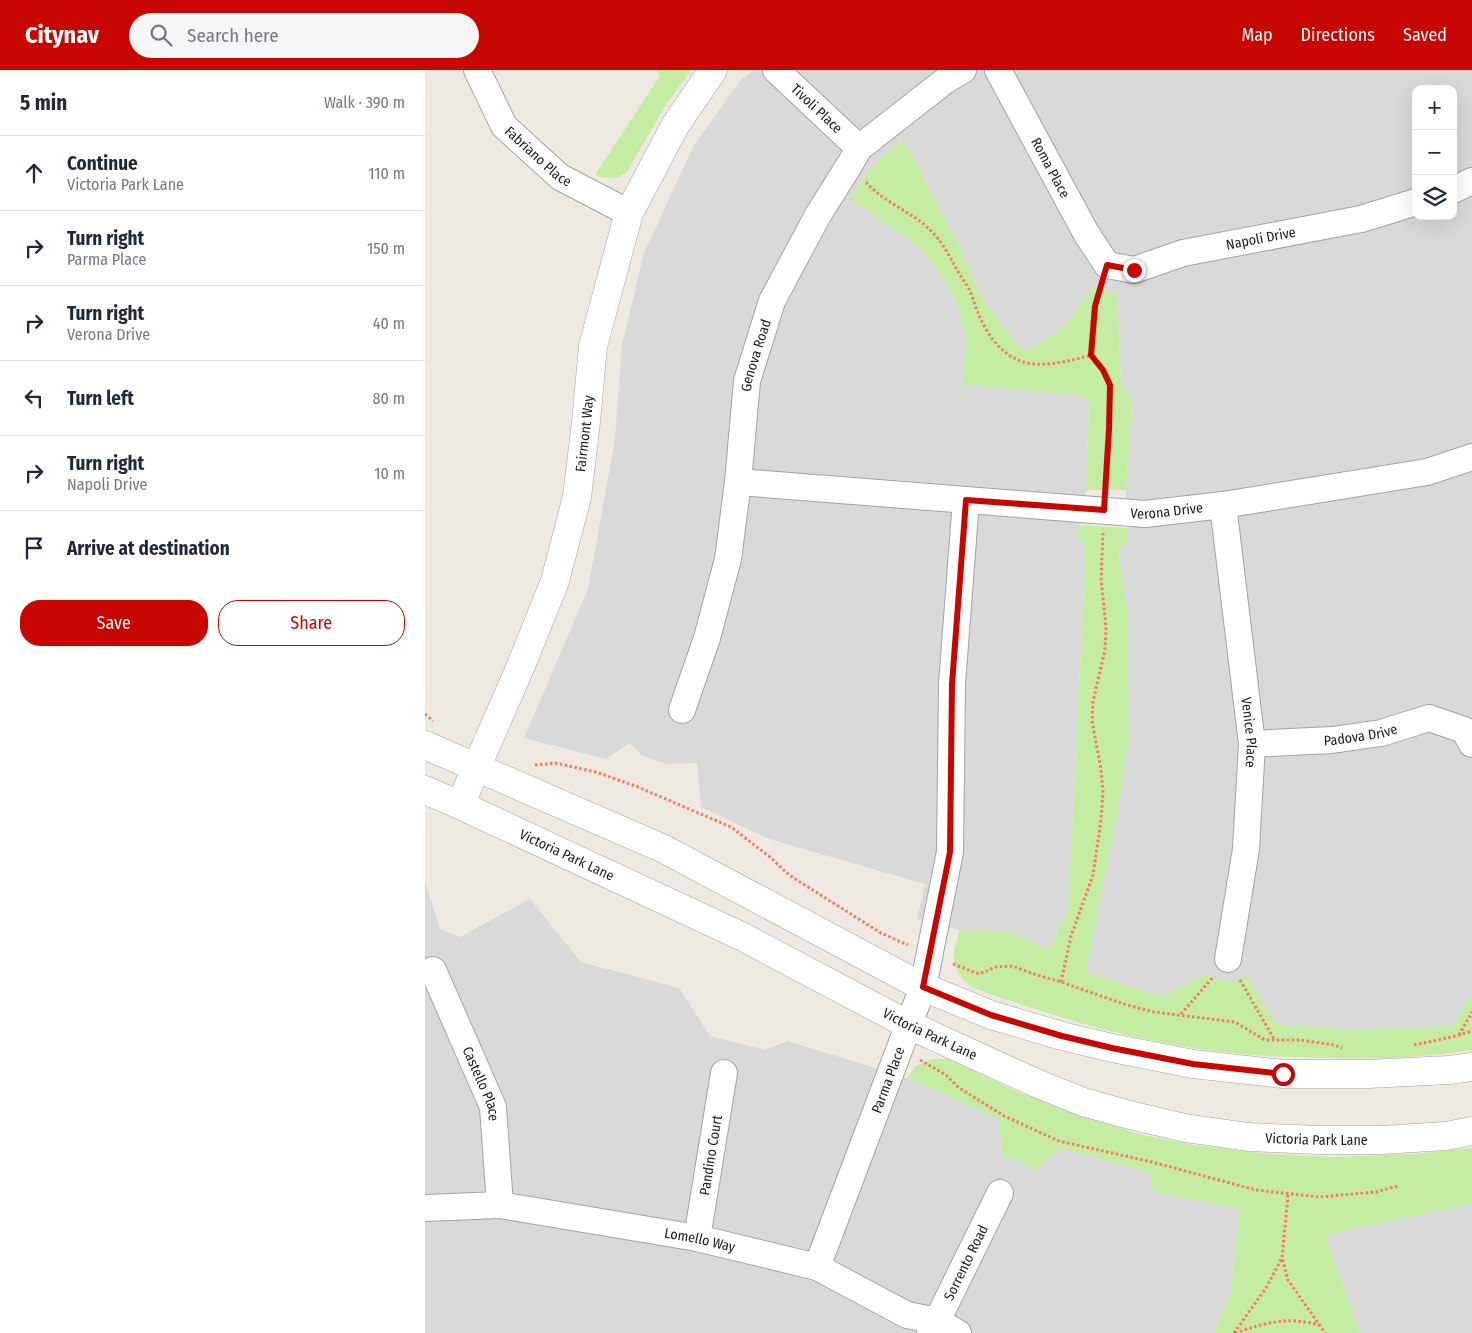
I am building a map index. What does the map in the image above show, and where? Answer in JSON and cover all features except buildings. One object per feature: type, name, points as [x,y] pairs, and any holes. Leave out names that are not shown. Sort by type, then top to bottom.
[{"type":"street","name":"Fabriano Place","points":[[477,70],[504,126],[560,177],[629,213]]},
{"type":"street","name":"Fairmont Way","points":[[460,805],[520,668],[555,581],[577,497],[593,346],[629,213],[676,124],[713,70]]},
{"type":"street","name":"Tivoli Place","points":[[776,70],[855,156]]},
{"type":"street","name":"Genova Road","points":[[682,710],[707,638],[728,559],[738,482],[747,381],[772,301],[818,216],[855,156],[947,80],[963,70]]},
{"type":"street","name":"Roma Place","points":[[998,70],[1085,233],[1107,265]]},
{"type":"street","points":[[1457,188],[1472,181]]},
{"type":"street","name":"Napoli Drive","points":[[1107,265],[1134,270],[1183,253],[1361,219],[1412,203]]},
{"type":"street","name":"Verona Drive","points":[[738,482],[1145,514],[1223,505],[1427,472],[1472,457]]},
{"type":"street","name":"Parma Place","points":[[817,1267],[923,987],[950,852],[952,684],[966,500]]},
{"type":"street","name":"Venice Place","points":[[1223,505],[1252,744],[1246,849],[1228,959]]},
{"type":"street","name":"Padova Drive","points":[[1252,744],[1332,740],[1381,732],[1429,718],[1468,737]]},
{"type":"street","points":[[425,745],[664,849],[923,987],[991,1015],[1062,1036],[1193,1064],[1292,1074],[1367,1074],[1472,1067]]},
{"type":"street","name":"Victoria Park Lane","points":[[425,790],[741,936],[909,1025],[1036,1084],[1083,1102],[1185,1128],[1248,1137],[1382,1140],[1446,1136],[1472,1131]]},
{"type":"street","name":"Castello Place","points":[[433,970],[493,1107],[500,1205]]},
{"type":"street","name":"Pandino Court","points":[[697,1238],[724,1073]]},
{"type":"street","name":"Sorrento Road","points":[[942,1329],[1000,1193]]},
{"type":"street","name":"Lomello Way","points":[[425,1208],[500,1205],[697,1238],[817,1267],[907,1315],[942,1329]]},
{"type":"path","points":[[855,156],[874,191],[915,217],[933,232],[944,247],[969,291],[978,314],[989,333],[1002,350],[1017,360],[1036,364],[1066,362],[1091,355]]},
{"type":"path","points":[[1061,982],[1071,936],[1093,875],[1103,792],[1101,769],[1092,721],[1093,701],[1105,650],[1106,627],[1101,579],[1110,385],[1103,370],[1091,355],[1095,306],[1107,265]]},
{"type":"path","points":[[1181,1014],[1228,959],[1275,1040]]},
{"type":"path","points":[[1459,1035],[1472,1012]]},
{"type":"path","points":[[899,1050],[947,1075],[958,1087],[1004,1116],[1059,1140],[1152,1162],[1256,1190],[1288,1195],[1319,1197],[1350,1195],[1376,1192],[1399,1186]]},
{"type":"path","points":[[1234,1333],[1266,1288],[1281,1258],[1288,1195]]},
{"type":"path","points":[[1281,1258],[1288,1280],[1325,1333]]},
{"type":"path","points":[[1234,1333],[1279,1321],[1305,1321],[1319,1326]]},
{"type":"shaded area","points":[[754,70],[1472,70],[1472,994],[1453,1026],[1356,1030],[1277,1024],[1246,976],[1234,981],[1222,981],[1206,974],[1162,997],[1085,972],[1117,815],[1127,606],[1118,550],[1127,541],[1126,490],[1132,401],[1121,382],[1117,295],[1093,286],[1067,324],[1025,353],[984,302],[955,237],[904,140],[879,159],[860,183],[851,199],[918,246],[944,279],[957,304],[967,341],[962,385],[1081,395],[1089,403],[1086,490],[1078,536],[1086,548],[1068,910],[1049,950],[1008,931],[960,930],[917,919],[925,884],[769,839],[701,807],[697,763],[667,764],[641,755],[630,743],[606,759],[524,738],[588,589],[615,439],[622,345],[644,253],[694,145],[741,80]]},
{"type":"shaded area","points":[[425,882],[440,929],[460,937],[530,899],[581,962],[679,988],[710,1036],[765,1050],[788,1041],[907,1078],[998,1118],[1003,1158],[1018,1160],[1033,1171],[1063,1148],[1153,1174],[1151,1191],[1240,1210],[1231,1291],[1214,1333],[425,1333]]},
{"type":"shaded area","points":[[1472,1204],[1472,1333],[1360,1333],[1325,1235]]},
{"type":"green space","points":[[658,70],[691,70],[665,106],[627,172],[612,178],[595,175],[660,76]]},
{"type":"green space","points":[[904,140],[955,237],[984,302],[1025,353],[1067,324],[1093,286],[1117,295],[1121,382],[1132,401],[1126,490],[1086,490],[1089,403],[1081,395],[962,385],[967,341],[957,304],[944,279],[918,246],[850,199],[879,159]]},
{"type":"green space","points":[[1079,525],[1128,528],[1127,541],[1118,550],[1127,606],[1129,738],[1117,815],[1086,972],[1162,997],[1206,974],[1226,981],[1246,976],[1277,1024],[1356,1030],[1453,1026],[1472,994],[1472,1050],[1409,1057],[1345,1058],[1284,1057],[1197,1049],[1086,1025],[987,993],[963,980],[954,962],[955,947],[960,930],[1008,931],[1049,950],[1068,910],[1086,548],[1078,536]]},
{"type":"green space","points":[[931,1059],[948,1059],[1018,1092],[1082,1116],[1142,1135],[1200,1146],[1272,1154],[1334,1157],[1412,1154],[1472,1148],[1472,1204],[1325,1235],[1360,1333],[1214,1333],[1231,1291],[1240,1210],[1151,1191],[1152,1174],[1063,1148],[1033,1171],[1018,1160],[1003,1158],[998,1118],[907,1078],[915,1067]]},
{"type":"route","points":[[1134,270],[1107,265],[1095,306],[1091,355],[1103,370],[1110,385],[1104,510],[966,500],[952,684],[950,852],[923,987],[991,1015],[1062,1036],[1193,1064],[1283,1074]]}]
